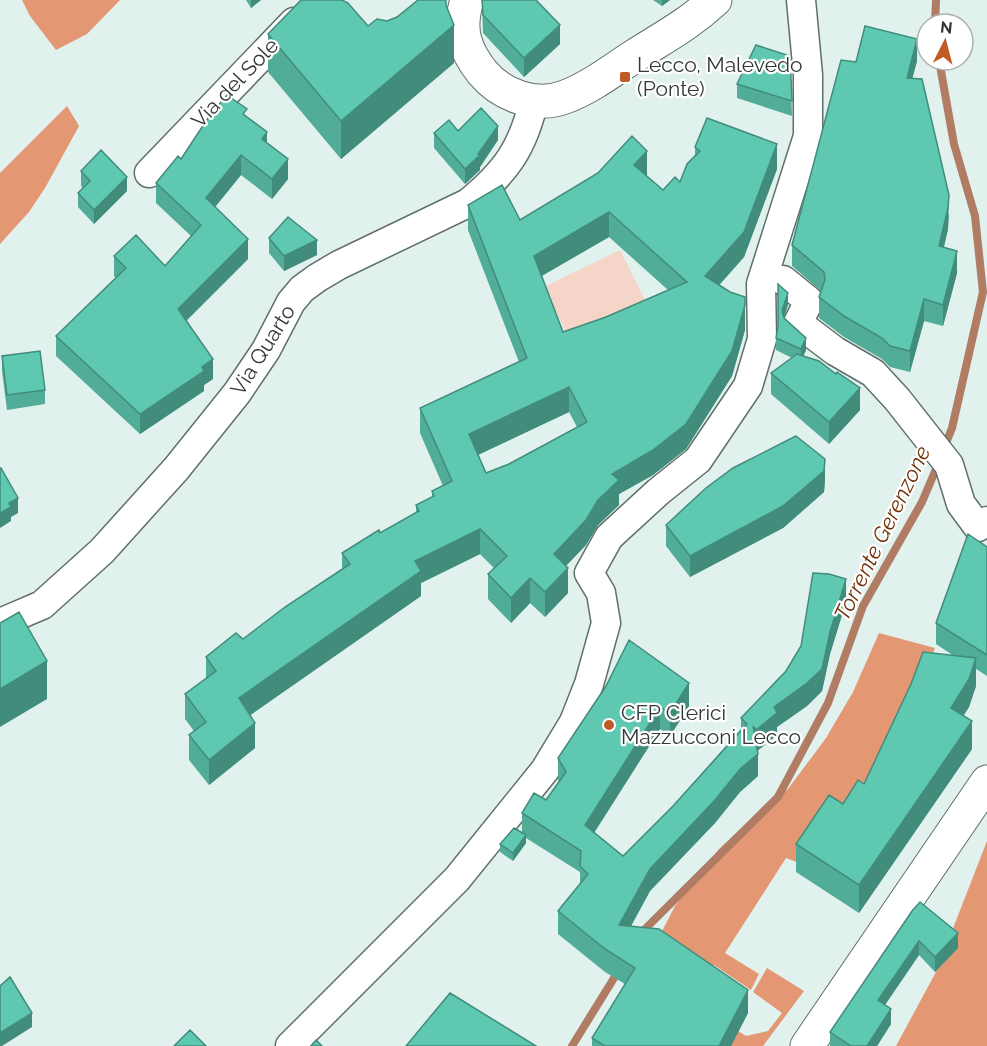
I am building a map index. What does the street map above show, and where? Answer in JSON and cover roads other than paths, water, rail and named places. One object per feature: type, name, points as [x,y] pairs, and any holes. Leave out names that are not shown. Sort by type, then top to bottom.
[{"type":"main road","points":[[449,1],[462,26],[469,53],[487,78],[517,98],[534,100],[565,97],[597,80],[676,32],[715,0]]},
{"type":"main road","points":[[807,1046],[987,782]]},
{"type":"street","points":[[290,1046],[457,879],[545,770],[574,722],[589,684],[606,623],[601,593],[589,573],[609,537],[658,492],[698,460],[748,386],[762,339],[761,284],[808,136],[808,75],[801,0]]},
{"type":"street","name":"Via del Sole","points":[[149,173],[312,3]]},
{"type":"street","name":"Via Quarto","points":[[0,623],[42,605],[110,543],[176,469],[237,393],[266,350],[291,302],[302,290],[339,265],[468,202],[485,189],[515,154],[524,134],[534,100]]},
{"type":"street","points":[[783,280],[809,301],[798,323],[835,351],[873,373],[942,455],[961,504],[978,527],[987,520]]},
{"type":"waterway","name":"Torrente Gerenzone","points":[[936,0],[936,12]]},
{"type":"waterway","name":"Torrente Gerenzone","points":[[941,72],[954,144],[975,216],[983,292],[952,428],[944,448]]},
{"type":"waterway","name":"Torrente Gerenzone","points":[[640,934],[778,797],[828,703],[863,606],[922,502],[939,462]]},
{"type":"waterway","name":"Torrente Gerenzone","points":[[572,1046],[619,970]]},
{"type":"place","name":"Lecco, Malevedo (Ponte)","points":[[625,77]]},
{"type":"place","name":"CFP Clerici Mazzucconi Lecco","points":[[609,725]]}]
